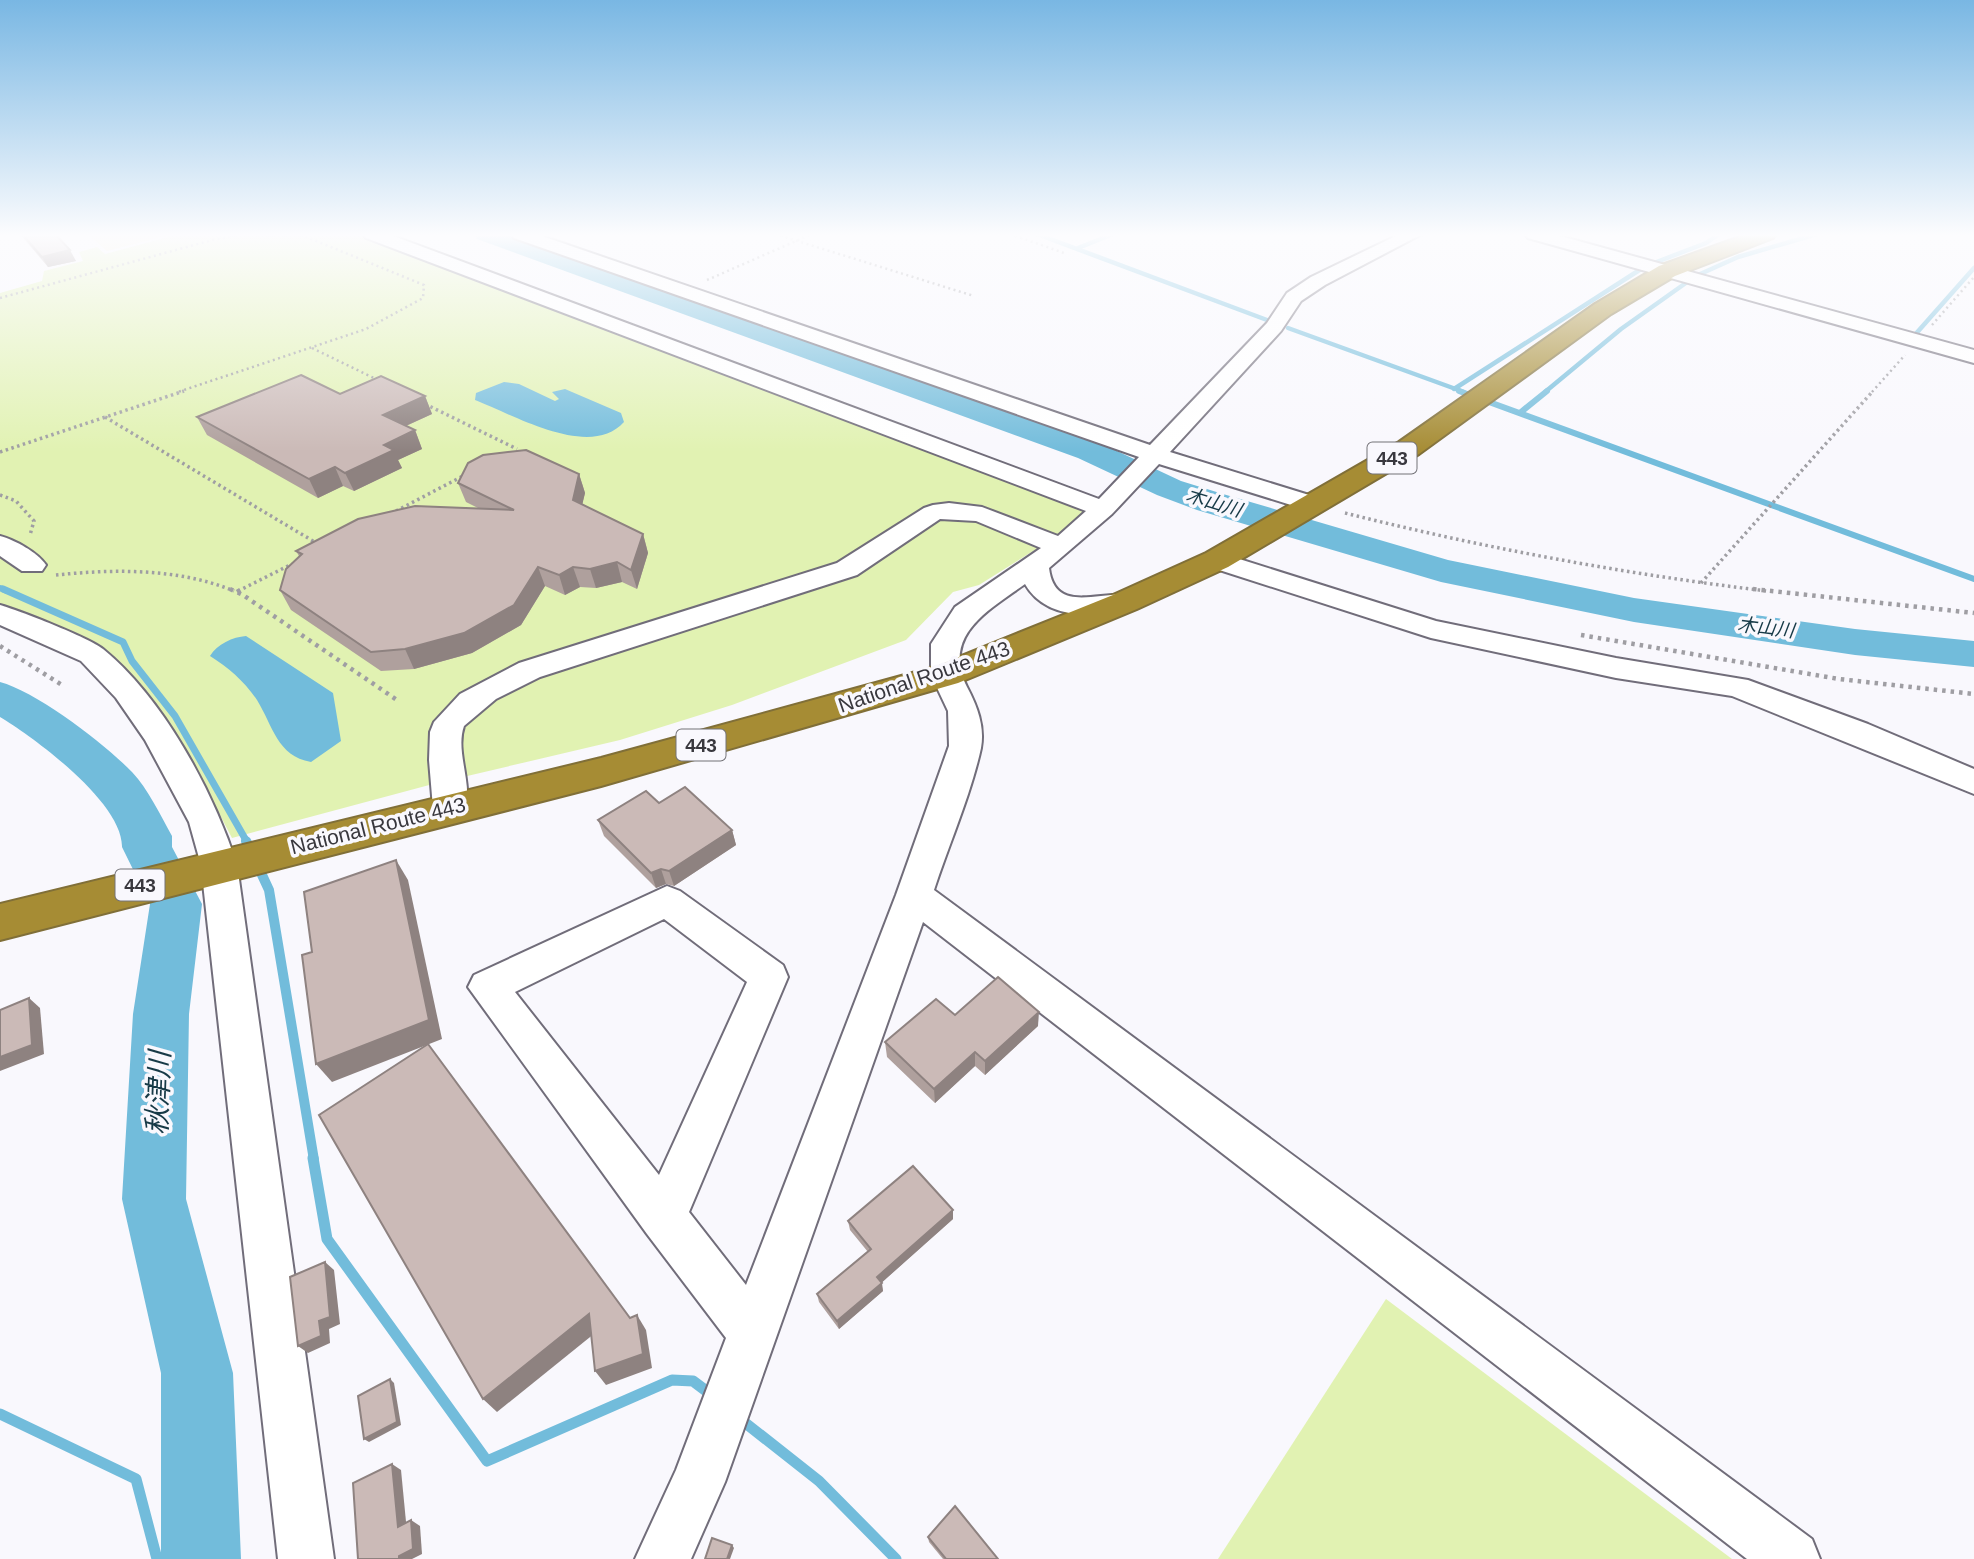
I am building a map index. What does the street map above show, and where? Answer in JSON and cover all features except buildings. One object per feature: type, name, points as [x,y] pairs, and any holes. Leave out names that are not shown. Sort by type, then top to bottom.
[{"type":"highway","name":"National Route 443","points":[[0,922],[242,859],[628,765],[946,674],[1125,603],[1222,557],[1409,447],[1607,307]]},
{"type":"street","points":[[568,307],[1106,506]]},
{"type":"street","points":[[727,307],[1153,454],[1313,504]]},
{"type":"street","points":[[663,1559],[698,1482],[726,1407],[914,895],[965,746],[964,711],[946,674],[946,644],[965,613],[1061,547],[1106,506],[1274,327],[1287,307]]},
{"type":"street","points":[[1795,307],[1974,356]]},
{"type":"street","points":[[450,808],[446,730],[453,718],[495,687],[540,665],[847,569],[933,513],[945,510],[969,510],[1061,547]]},
{"type":"street","points":[[0,544],[32,565]]},
{"type":"street","points":[[1222,557],[1431,629],[1616,668],[1737,687],[1857,732],[1974,782]]},
{"type":"street","points":[[1035,566],[1035,579],[1040,591],[1055,601],[1069,606],[1096,607],[1125,603]]},
{"type":"street","points":[[0,614],[91,654],[127,691],[159,735],[206,822],[242,859],[306,1559]]},
{"type":"street","points":[[914,895],[1792,1559]]},
{"type":"street","points":[[663,1218],[769,977],[667,901],[488,988],[663,1218],[753,1333]]},
{"type":"path","points":[[0,452],[311,347],[411,307]]},
{"type":"path","points":[[1700,584],[1948,307]]},
{"type":"path","points":[[311,347],[381,382]]},
{"type":"path","points":[[415,399],[517,449],[505,455]]},
{"type":"path","points":[[105,417],[325,548],[314,554]]},
{"type":"path","points":[[385,517],[469,474]]},
{"type":"path","points":[[0,495],[16,501],[34,521],[27,542],[32,565],[46,575],[105,569],[217,583],[237,592],[397,700]]},
{"type":"path","points":[[1313,504],[1488,545],[1700,584],[1974,613]]},
{"type":"path","points":[[237,592],[303,559]]},
{"type":"path","points":[[1612,640],[1839,679],[1974,694]]},
{"type":"path","points":[[0,646],[62,685]]},
{"type":"green space","points":[[0,307],[549,307],[1090,509],[1065,531],[979,585],[953,592],[906,640],[732,705],[620,740],[433,784],[232,838],[180,739],[116,658],[0,608]]},
{"type":"green space","points":[[1386,1299],[1732,1559],[1218,1559]]},
{"type":"water","points":[[504,382],[519,384],[555,401],[559,399],[552,392],[565,389],[621,413],[624,422],[609,433],[592,437],[572,436],[530,424],[475,400],[476,393]]},
{"type":"water","points":[[246,636],[333,693],[341,741],[311,762],[300,759],[283,747],[252,693],[236,675],[210,656],[226,642]]},
{"type":"waterway","name":"木山川","points":[[689,307],[1090,451],[1169,488],[1441,570],[1634,610],[1855,642],[1974,654]]},
{"type":"waterway","points":[[1232,307],[1267,320]]},
{"type":"waterway","points":[[1455,389],[1582,307]]},
{"type":"waterway","points":[[1545,392],[1652,307]]},
{"type":"waterway","points":[[1913,337],[1940,307]]},
{"type":"waterway","points":[[1288,328],[1455,389]]},
{"type":"waterway","points":[[1455,389],[1464,392]]},
{"type":"waterway","points":[[1459,391],[1974,579]]},
{"type":"waterway","points":[[1521,412],[1547,391]]},
{"type":"waterway","points":[[0,588],[7,591]]},
{"type":"waterway","points":[[3,589],[123,642],[132,661],[175,716],[247,842]]},
{"type":"waterway","name":"秋津川","points":[[0,697],[37,719],[116,785],[147,836],[147,847],[176,904],[161,1014],[154,1199],[197,1373],[201,1559]]},
{"type":"waterway","points":[[246,841],[252,852]]},
{"type":"waterway","points":[[257,864],[269,890],[314,1160]]},
{"type":"waterway","points":[[313,1158],[327,1239],[487,1461],[672,1380],[693,1381],[713,1396]]},
{"type":"waterway","points":[[0,1414],[136,1479],[157,1559]]},
{"type":"waterway","points":[[739,1418],[819,1481],[896,1559]]}]
